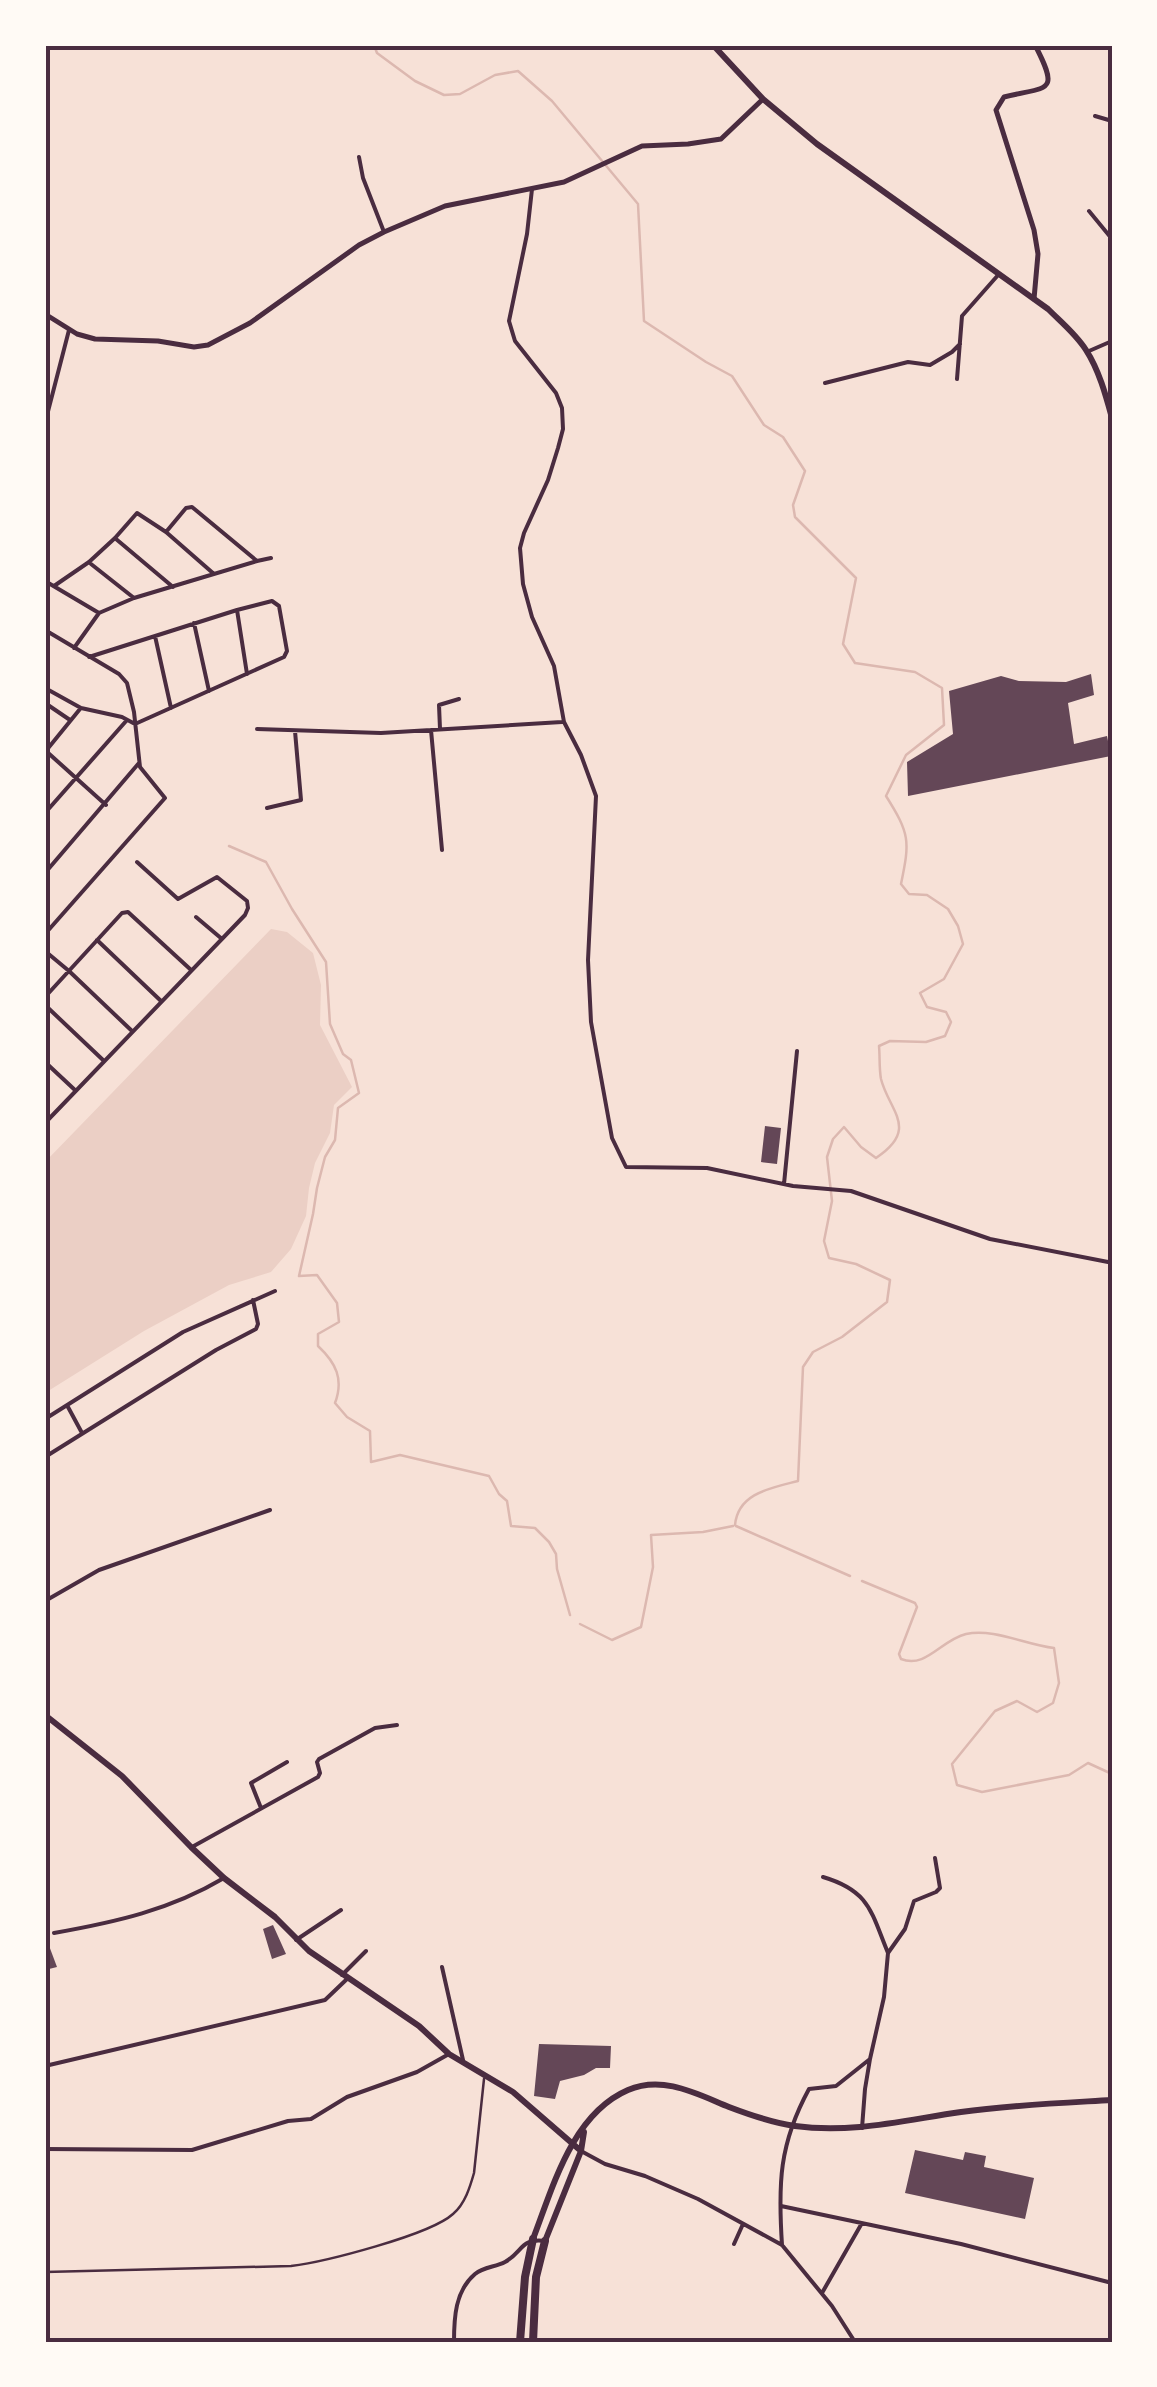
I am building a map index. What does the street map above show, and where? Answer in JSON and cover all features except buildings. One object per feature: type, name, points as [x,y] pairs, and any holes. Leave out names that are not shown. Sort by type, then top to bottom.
[{"type":"highway","points":[[520,2342],[532,2239]]},
{"type":"highway","points":[[533,2342],[536,2277],[546,2240]]},
{"type":"main road","points":[[713,45],[762,99],[884,194],[1034,299],[1074,335],[1088,352],[1112,418]]},
{"type":"main road","points":[[45,1714],[122,1776],[191,1848],[276,1918],[296,1940],[344,1977],[420,2026],[449,2054],[513,2092],[580,2151]]},
{"type":"main road","points":[[532,2239],[572,2144],[606,2102],[630,2088],[658,2083],[791,2126],[826,2129],[862,2128],[977,2110],[1112,2100]]},
{"type":"main road","points":[[546,2240],[586,2126]]},
{"type":"street","points":[[1034,299],[1038,254],[1034,230],[996,110],[1004,97],[1048,84],[1050,80],[1035,45]]},
{"type":"street","points":[[45,314],[69,330],[94,339],[208,346],[250,323],[359,245],[384,232],[445,206],[564,182],[642,146],[722,139],[762,99]]},
{"type":"street","points":[[1095,116],[1112,121]]},
{"type":"street","points":[[358,157],[384,232]]},
{"type":"street","points":[[532,189],[510,332],[556,394],[562,408],[563,429],[548,480],[520,548],[523,584],[532,617],[554,666],[564,722],[596,796],[588,960],[591,1022],[612,1138],[626,1167],[707,1168],[784,1184],[851,1191],[990,1238],[1112,1261]]},
{"type":"street","points":[[1089,210],[1112,239]]},
{"type":"street","points":[[957,378],[962,316],[999,274]]},
{"type":"street","points":[[45,423],[69,330]]},
{"type":"street","points":[[1088,352],[1112,341]]},
{"type":"street","points":[[825,383],[908,362],[930,364],[960,344]]},
{"type":"street","points":[[166,532],[186,508],[192,507],[257,561]]},
{"type":"street","points":[[54,586],[89,562],[138,513],[216,575]]},
{"type":"street","points":[[115,538],[173,588]]},
{"type":"street","points":[[74,648],[100,613],[134,598],[271,558]]},
{"type":"street","points":[[89,562],[134,598]]},
{"type":"street","points":[[45,581],[100,613]]},
{"type":"street","points":[[89,656],[236,610],[278,603],[287,651],[284,658],[135,724]]},
{"type":"street","points":[[236,610],[246,674]]},
{"type":"street","points":[[194,624],[209,691]]},
{"type":"street","points":[[45,630],[119,674],[127,683],[139,763],[165,798],[45,934]]},
{"type":"street","points":[[155,636],[171,708]]},
{"type":"street","points":[[46,690],[81,708],[106,712],[135,724]]},
{"type":"street","points":[[440,729],[439,705],[459,699]]},
{"type":"street","points":[[45,703],[70,720]]},
{"type":"street","points":[[81,708],[46,752],[106,804]]},
{"type":"street","points":[[45,812],[127,720]]},
{"type":"street","points":[[258,729],[381,733],[564,722]]},
{"type":"street","points":[[431,730],[442,850]]},
{"type":"street","points":[[267,808],[301,800],[295,731]]},
{"type":"street","points":[[45,873],[139,763]]},
{"type":"street","points":[[45,1122],[245,916],[248,908],[247,901],[217,877],[178,899],[137,862]]},
{"type":"street","points":[[45,997],[122,913],[128,912],[192,970]]},
{"type":"street","points":[[196,917],[222,939]]},
{"type":"street","points":[[97,940],[161,1001]]},
{"type":"street","points":[[45,951],[132,1031]]},
{"type":"street","points":[[45,1005],[103,1060]]},
{"type":"street","points":[[784,1184],[797,1051]]},
{"type":"street","points":[[45,1062],[76,1091]]},
{"type":"street","points":[[45,1419],[183,1332],[275,1290]]},
{"type":"street","points":[[45,1457],[256,1329],[254,1300]]},
{"type":"street","points":[[67,1406],[82,1433]]},
{"type":"street","points":[[45,1601],[99,1570],[270,1510]]},
{"type":"street","points":[[191,1848],[319,1775],[319,1759],[374,1728],[397,1726]]},
{"type":"street","points":[[262,1808],[251,1782],[287,1762]]},
{"type":"street","points":[[888,1953],[905,1929],[914,1900],[940,1888],[934,1858]]},
{"type":"street","points":[[823,1877],[839,1881],[864,1898],[888,1953],[862,2128]]},
{"type":"street","points":[[54,1933],[157,1910],[224,1878]]},
{"type":"street","points":[[296,1940],[341,1910]]},
{"type":"street","points":[[45,2066],[324,2000],[366,1951]]},
{"type":"street","points":[[442,1967],[464,2062]]},
{"type":"street","points":[[45,2148],[192,2150],[288,2122],[311,2120],[347,2097],[417,2072],[449,2054]]},
{"type":"street","points":[[782,2245],[781,2162],[791,2126],[809,2090],[836,2086],[870,2059]]},
{"type":"street","points":[[580,2151],[698,2199],[782,2245],[822,2292],[855,2342]]},
{"type":"street","points":[[780,2206],[961,2244],[1112,2282]]},
{"type":"street","points":[[822,2292],[862,2222]]},
{"type":"street","points":[[734,2244],[743,2224]]},
{"type":"street","points":[[454,2342],[454,2314],[461,2293],[476,2272],[508,2260],[532,2239],[546,2240]]},
{"type":"lane","points":[[45,2272],[291,2266],[391,2241],[436,2225],[452,2216],[470,2186],[485,2074]]},
{"type":"shaded area","points":[[271,929],[287,932],[313,953],[321,985],[320,1025],[352,1087],[334,1105],[330,1133],[315,1163],[306,1216],[291,1249],[271,1272],[229,1285],[144,1331],[45,1393],[45,1162]]},
{"type":"waterway","points":[[374,45],[377,53],[415,81],[444,95],[460,94],[495,75],[518,71],[552,101],[638,204],[644,321],[732,376],[764,425],[783,437],[805,471],[793,505],[795,517],[856,578],[843,644],[855,663],[915,672],[942,688],[944,725],[906,755],[886,796],[906,838],[901,884],[909,894],[927,895],[948,909],[958,926],[963,944],[944,979],[920,993],[927,1007],[946,1012],[951,1022],[945,1036],[926,1042],[890,1041],[879,1046],[881,1079],[899,1129],[889,1148],[876,1158],[844,1127],[833,1139],[827,1157],[832,1201],[824,1241],[829,1258],[856,1264],[890,1280],[887,1302],[842,1337],[813,1352],[803,1367],[798,1481],[749,1499],[737,1514],[735,1525]]},
{"type":"waterway","points":[[229,846],[266,862],[326,962],[330,1024],[343,1054],[351,1060],[359,1093],[338,1108],[335,1140],[325,1157],[299,1276],[317,1275],[337,1303],[339,1322],[318,1334],[318,1346],[337,1372],[335,1403],[347,1417],[370,1431],[371,1462],[400,1455],[489,1476],[507,1501],[511,1526],[535,1528],[556,1554],[570,1615]]},
{"type":"waterway","points":[[580,1624],[612,1640],[641,1627],[653,1567],[651,1535],[733,1526]]},
{"type":"waterway","points":[[736,1526],[850,1576]]},
{"type":"waterway","points":[[862,1581],[915,1603],[917,1607],[899,1654],[901,1659],[918,1660],[957,1637],[977,1633],[1054,1648],[1059,1683],[1053,1703],[1037,1712],[1017,1701],[995,1711],[952,1764],[957,1785],[982,1792],[1069,1775],[1088,1763],[1112,1774]]}]
